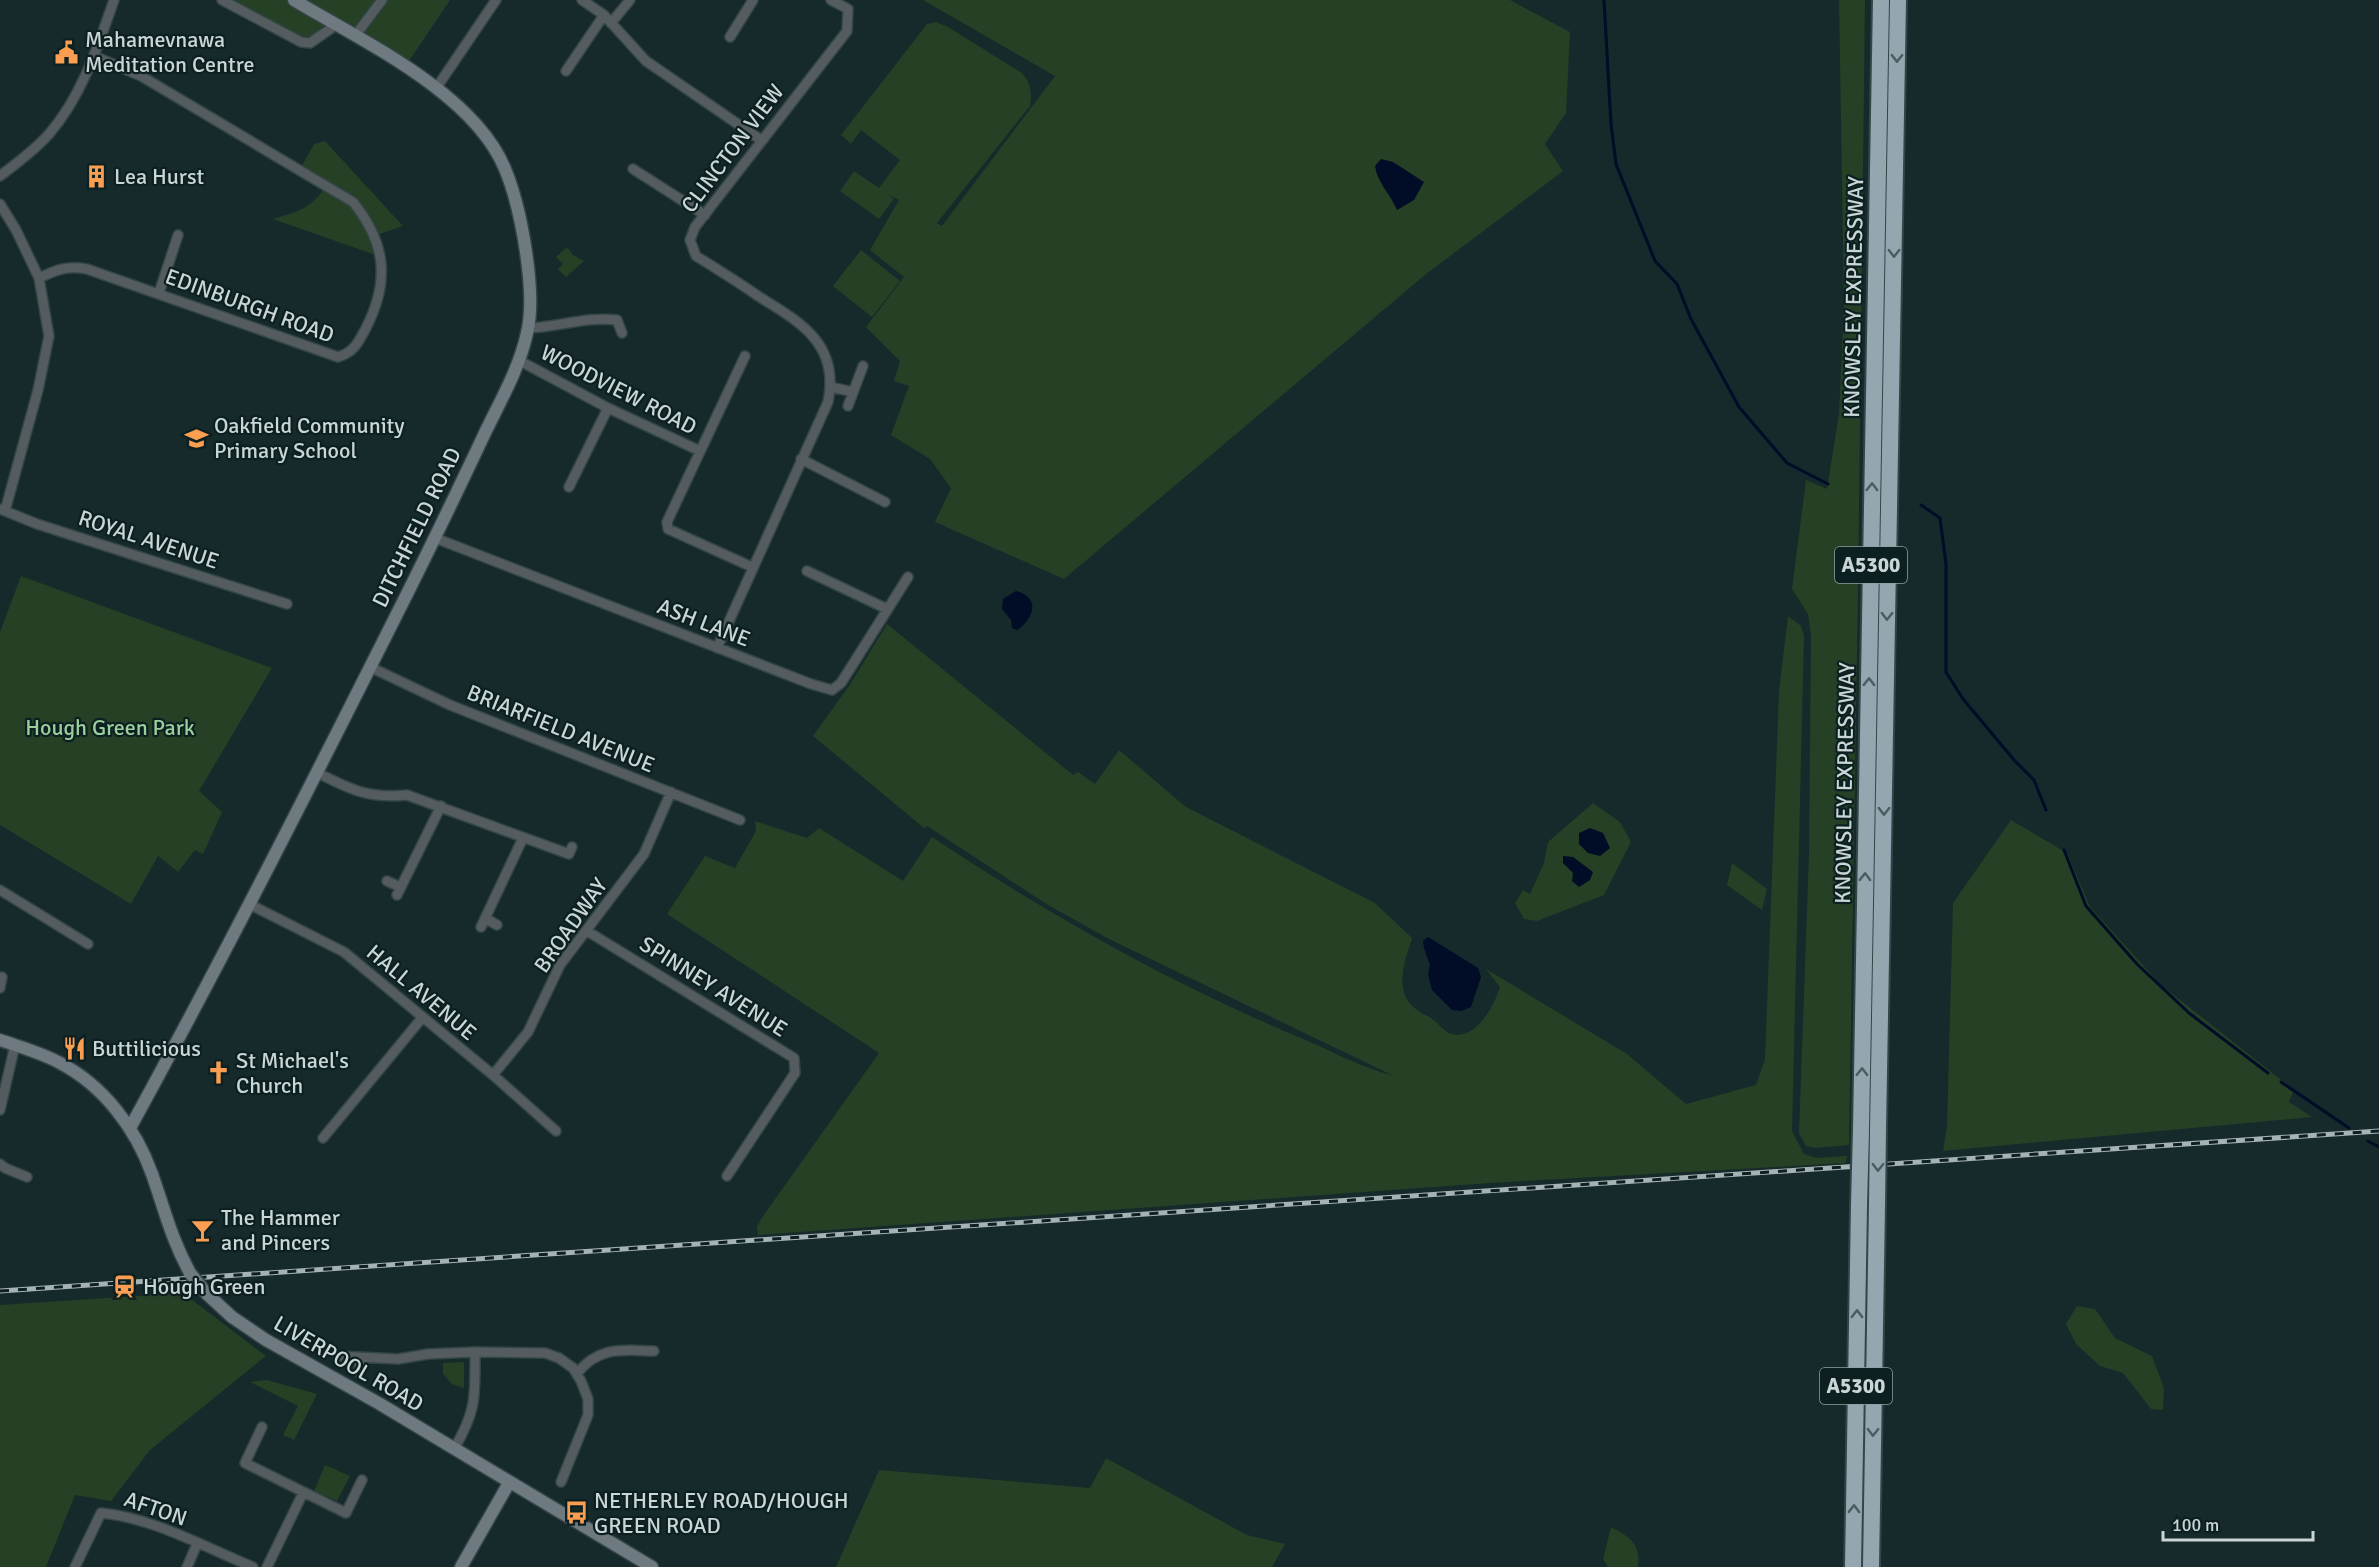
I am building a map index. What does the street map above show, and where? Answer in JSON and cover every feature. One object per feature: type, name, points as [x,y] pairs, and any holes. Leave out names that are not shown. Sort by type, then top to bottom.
[{"type":"highway","name":"KNOWSLEY EXPRESSWAY","points":[[1853,1567],[1881,0]]},
{"type":"highway","name":"KNOWSLEY EXPRESSWAY","points":[[1871,1567],[1898,0]]},
{"type":"street","points":[[0,176],[30,153],[50,133],[76,94],[94,56],[114,0]]},
{"type":"street","points":[[222,0],[301,42],[310,43],[336,25]]},
{"type":"street","name":"DITCHFIELD ROAD","points":[[130,1128],[194,1012],[435,538],[520,361],[529,328],[529,278],[523,228],[505,169],[494,148],[461,107],[436,87],[294,0]]},
{"type":"street","points":[[355,36],[382,0]]},
{"type":"street","points":[[436,87],[496,0]]},
{"type":"street","points":[[582,0],[612,22],[646,61],[761,140]]},
{"type":"street","points":[[612,22],[630,0]]},
{"type":"street","points":[[730,37],[753,0]]},
{"type":"street","name":"CLINCTON VIEW","points":[[831,0],[848,9],[847,31],[695,227],[690,240],[696,256],[804,324],[818,344],[830,370],[831,387]]},
{"type":"street","points":[[566,71],[604,15]]},
{"type":"street","name":"EDINBURGH ROAD","points":[[39,278],[55,270],[74,266],[159,293],[338,357],[348,354],[357,347],[379,296],[383,270],[381,257],[370,226],[353,202],[141,76],[94,56]]},
{"type":"street","points":[[633,169],[705,215]]},
{"type":"street","points":[[0,204],[16,230],[39,278],[49,336],[38,390],[2,510]]},
{"type":"street","points":[[159,293],[178,235]]},
{"type":"street","points":[[529,328],[550,327],[602,318],[617,320],[622,333]]},
{"type":"street","points":[[745,356],[667,522],[668,529],[752,567]]},
{"type":"street","name":"WOODVIEW ROAD","points":[[520,361],[608,408],[700,451]]},
{"type":"street","points":[[848,406],[863,366]]},
{"type":"street","points":[[717,648],[828,402],[831,387],[853,392]]},
{"type":"street","points":[[569,488],[608,408]]},
{"type":"street","points":[[801,459],[885,502]]},
{"type":"street","name":"ROYAL AVENUE","points":[[2,510],[37,524],[287,604]]},
{"type":"street","name":"ASH LANE","points":[[435,538],[811,684],[832,690],[841,683],[908,577]]},
{"type":"street","points":[[807,571],[887,609]]},
{"type":"street","name":"BRIARFIELD AVENUE","points":[[370,667],[450,705],[740,820]]},
{"type":"street","points":[[316,772],[366,795],[386,797],[407,795],[569,854],[572,847]]},
{"type":"street","name":"BROADWAY","points":[[493,1075],[528,1032],[560,964],[644,854],[671,792]]},
{"type":"street","points":[[387,881],[399,891],[441,806]]},
{"type":"street","points":[[497,925],[483,922],[523,838]]},
{"type":"street","points":[[0,890],[88,944]]},
{"type":"street","name":"HALL AVENUE","points":[[249,904],[344,952],[493,1075],[556,1131]]},
{"type":"street","name":"SPINNEY AVENUE","points":[[587,931],[794,1058],[795,1073],[727,1176]]},
{"type":"street","points":[[0,988],[3,977]]},
{"type":"street","points":[[323,1138],[422,1018]]},
{"type":"street","name":"LIVERPOOL ROAD","points":[[0,1040],[70,1068],[100,1092],[130,1128],[152,1174],[172,1238],[190,1273],[222,1310],[258,1335],[652,1567]]},
{"type":"street","points":[[0,1110],[15,1045]]},
{"type":"street","points":[[0,1164],[27,1177]]},
{"type":"street","points":[[576,1373],[587,1361],[601,1353],[616,1350],[654,1351]]},
{"type":"street","points":[[454,1449],[471,1416],[474,1402],[475,1352]]},
{"type":"street","points":[[338,1356],[398,1359],[428,1354],[475,1352],[544,1353],[559,1358],[573,1368],[588,1400],[588,1415],[561,1482]]},
{"type":"street","points":[[359,1372],[360,1358]]},
{"type":"street","points":[[262,1427],[244,1462],[346,1513],[362,1480]]},
{"type":"street","points":[[461,1567],[509,1483]]},
{"type":"street","points":[[267,1567],[303,1493]]},
{"type":"street","name":"AFTON","points":[[75,1567],[101,1512],[122,1515],[144,1522],[253,1567]]},
{"type":"street","points":[[187,1567],[197,1544]]},
{"type":"green space","points":[[222,0],[450,0],[405,67],[336,25],[310,43]]},
{"type":"green space","points":[[923,0],[1510,0],[1570,32],[1566,113],[1545,144],[1563,171],[1425,275],[1064,579],[935,522],[951,488],[930,459],[891,435],[909,386],[894,381],[900,361],[866,327],[904,277],[870,250],[899,200],[889,195],[894,199],[879,219],[840,191],[854,171],[879,188],[900,160],[861,130],[851,144],[841,135],[927,24],[936,22],[948,27],[1022,73],[1030,88],[1030,106],[937,223],[942,226],[1055,76]]},
{"type":"green space","points":[[1839,0],[1865,0],[1849,1145],[1815,1148],[1806,1146],[1799,1133],[1809,853],[1811,636],[1808,614],[1792,589],[1806,480],[1827,489],[1839,414],[1844,305]]},
{"type":"green space","points":[[325,141],[403,226],[374,236],[381,257],[273,219],[309,205],[326,186],[300,169],[314,144]]},
{"type":"green space","points":[[567,247],[573,255],[584,261],[566,277],[558,269],[563,264],[556,257]]},
{"type":"green space","points":[[861,250],[900,281],[872,317],[833,286]]},
{"type":"green space","name":"Hough Green Park","points":[[21,576],[272,668],[199,791],[222,812],[203,854],[195,850],[178,872],[158,856],[131,904],[0,825],[0,632]]},
{"type":"green space","points":[[1788,616],[1801,626],[1804,636],[1792,1131],[1804,1154],[1817,1158],[1847,1156],[1846,1163],[1490,1183],[758,1235],[757,1227],[761,1219],[879,1053],[667,914],[705,856],[735,868],[756,831],[755,821],[807,838],[819,828],[903,881],[932,837],[1066,921],[1158,971],[1253,1017],[1359,1064],[1394,1076],[1111,940],[1048,905],[927,826],[924,828],[813,736],[849,686],[887,624],[1073,775],[1078,772],[1095,784],[1119,750],[1186,807],[1375,903],[1412,938],[1403,972],[1404,993],[1408,1002],[1447,1032],[1458,1035],[1467,1033],[1475,1028],[1488,1013],[1500,987],[1486,969],[1627,1054],[1686,1104],[1756,1085],[1765,1059],[1779,691]]},
{"type":"green space","points":[[1593,803],[1620,822],[1631,842],[1604,895],[1537,921],[1524,919],[1515,903],[1523,890],[1530,894],[1544,863],[1548,842]]},
{"type":"green space","points":[[2011,820],[2067,853],[2090,907],[2161,985],[2294,1090],[2289,1102],[2312,1117],[1943,1151],[1947,1126],[1953,903]]},
{"type":"green space","points":[[1732,863],[1767,889],[1762,910],[1727,885]]},
{"type":"green space","points":[[183,1293],[266,1356],[150,1450],[111,1501],[75,1495],[46,1567],[0,1567],[0,1305]]},
{"type":"green space","points":[[2077,1306],[2095,1309],[2115,1338],[2152,1356],[2164,1388],[2163,1410],[2151,1409],[2123,1373],[2100,1366],[2076,1344],[2066,1324]]},
{"type":"green space","points":[[464,1362],[464,1388],[452,1384],[443,1374],[443,1363]]},
{"type":"green space","points":[[267,1380],[317,1394],[294,1440],[283,1435],[298,1406],[250,1382]]},
{"type":"green space","points":[[1106,1458],[1247,1535],[1285,1544],[1272,1567],[836,1567],[879,1470],[1090,1488]]},
{"type":"green space","points":[[325,1465],[350,1476],[337,1501],[314,1491]]},
{"type":"green space","points":[[1611,1527],[1633,1542],[1638,1552],[1638,1567],[1608,1567],[1603,1559]]},
{"type":"water","points":[[1381,159],[1393,162],[1424,182],[1414,200],[1397,210],[1376,172],[1375,166]]},
{"type":"water","points":[[1016,591],[1024,594],[1032,603],[1028,620],[1017,630],[1012,628],[1011,620],[1002,609],[1003,599]]},
{"type":"water","points":[[1590,828],[1603,833],[1610,848],[1600,856],[1588,853],[1579,844],[1579,833]]},
{"type":"water","points":[[1563,856],[1573,857],[1593,872],[1590,880],[1579,887],[1572,881],[1573,873],[1563,863]]},
{"type":"water","points":[[1428,937],[1478,968],[1481,977],[1471,1007],[1461,1011],[1452,1010],[1432,990],[1428,974],[1430,965],[1423,941]]},
{"type":"waterway","points":[[1604,0],[1611,124],[1616,164],[1655,261],[1677,284],[1691,319],[1739,407],[1787,463],[1828,484]]},
{"type":"waterway","points":[[1921,505],[1940,518],[1946,564],[1946,672],[1963,699],[2034,780],[2046,810]]},
{"type":"waterway","points":[[2064,850],[2086,906],[2137,964],[2189,1013],[2268,1073]]},
{"type":"waterway","points":[[2281,1082],[2349,1128]]},
{"type":"waterway","points":[[2368,1141],[2379,1147]]},
{"type":"railway","points":[[0,1291],[2379,1131]]},
{"type":"place","name":"Mahamevnawa Meditation Centre","points":[[67,52]]},
{"type":"place","name":"Lea Hurst","points":[[96,176]]},
{"type":"place","name":"Oakfield Community Primary School","points":[[196,438]]},
{"type":"place","name":"Buttilicious","points":[[74,1048]]},
{"type":"place","name":"St Michael's Church","points":[[218,1073]]},
{"type":"place","name":"The Hammer and Pincers","points":[[203,1230]]},
{"type":"place","name":"Hough Green","points":[[125,1286]]},
{"type":"place","name":"NETHERLEY ROAD/HOUGH GREEN ROAD","points":[[576,1513]]}]
